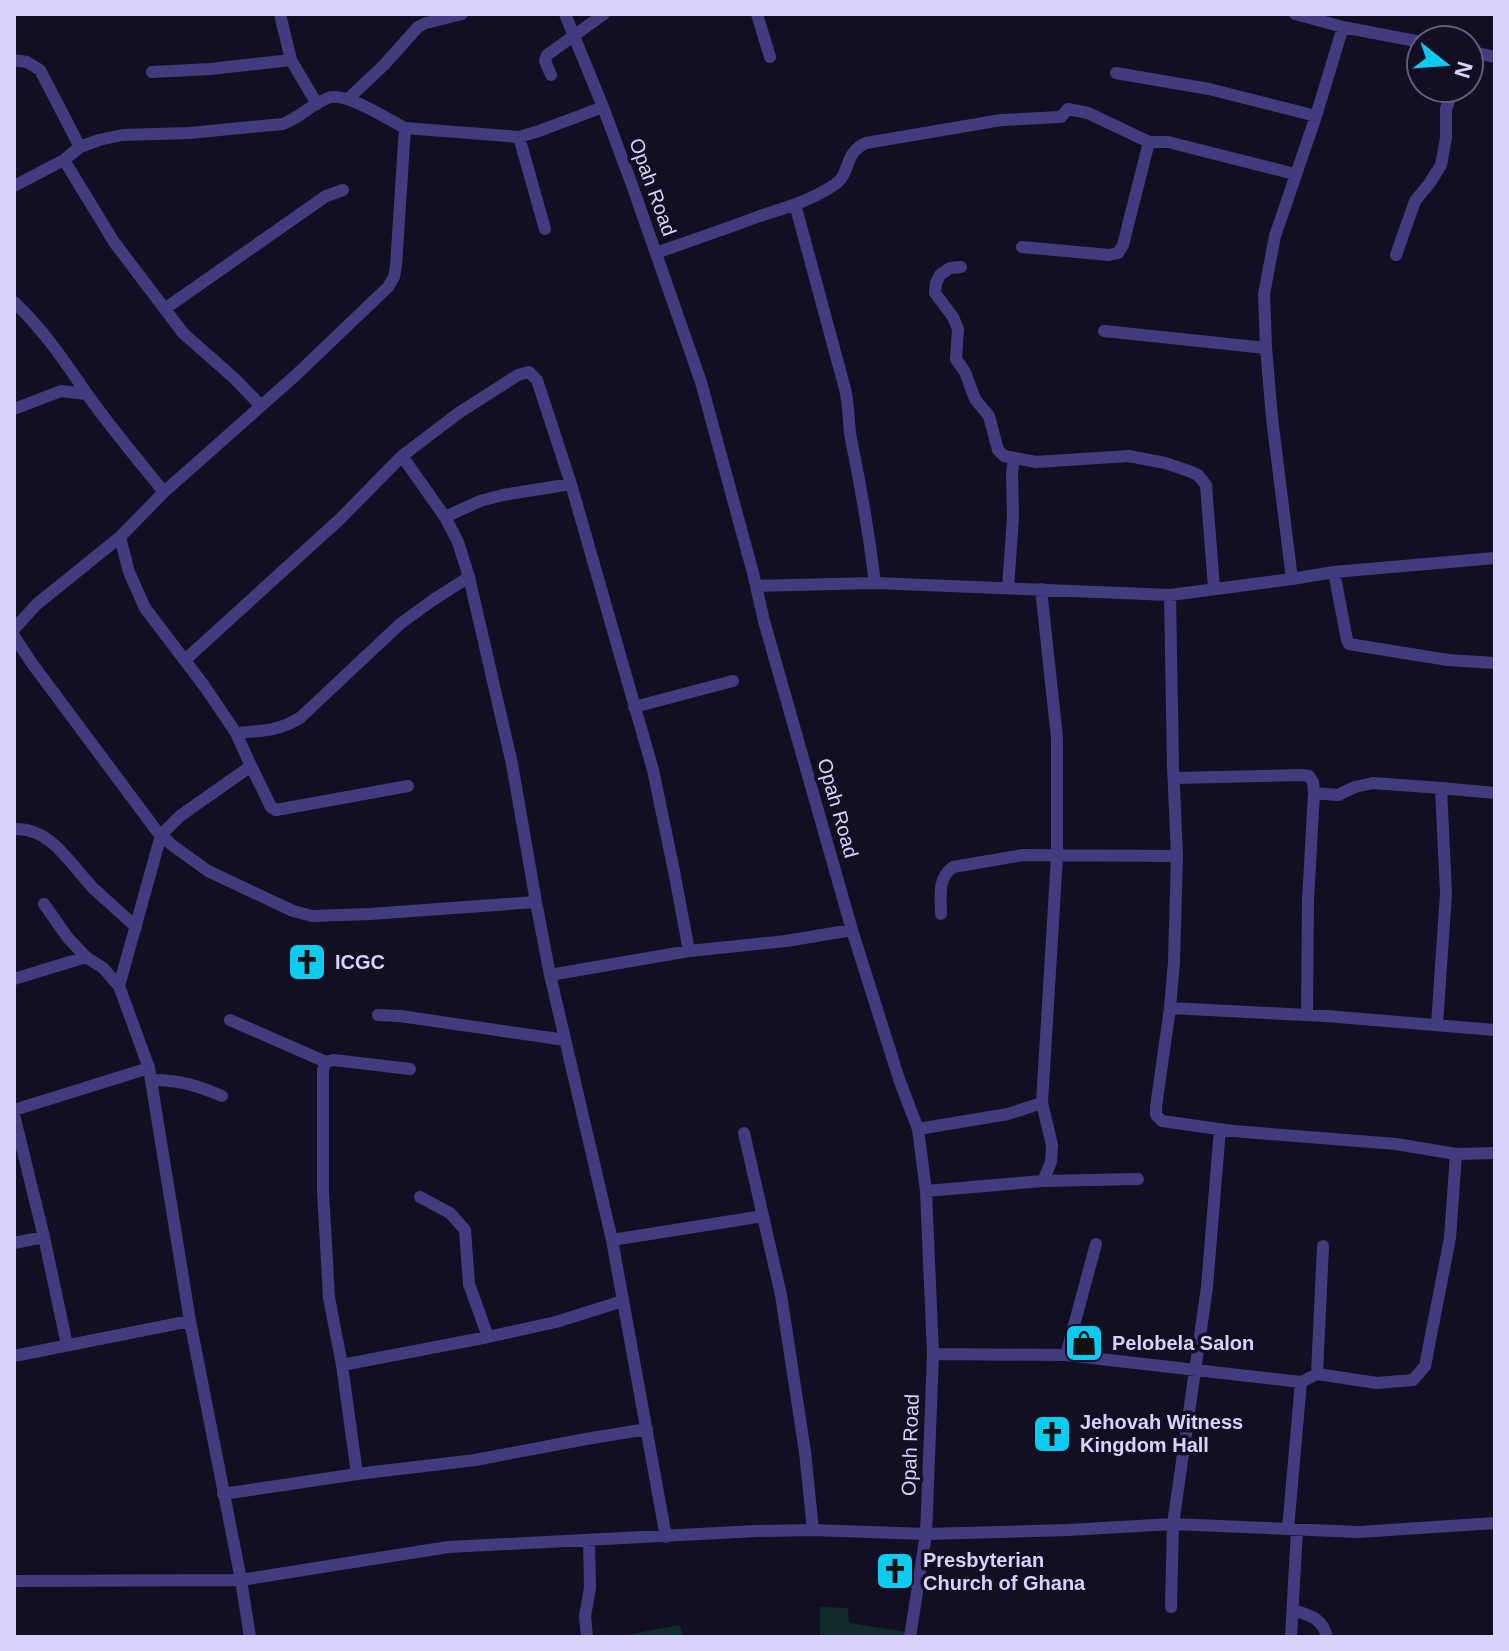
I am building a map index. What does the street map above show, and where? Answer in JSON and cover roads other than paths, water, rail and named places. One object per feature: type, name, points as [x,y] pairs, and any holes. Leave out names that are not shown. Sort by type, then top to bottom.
[{"type":"street","points":[[280,14],[291,60],[317,104]]},
{"type":"street","points":[[348,99],[418,27],[462,14]]},
{"type":"street","name":"Opah Road","points":[[565,14],[603,107],[701,382],[764,621],[852,930],[918,1129],[926,1191],[933,1354],[926,1534],[910,1637]]},
{"type":"street","points":[[551,75],[545,61],[547,55],[604,14]]},
{"type":"street","points":[[757,14],[770,57]]},
{"type":"street","points":[[1295,14],[1405,39]]},
{"type":"street","points":[[1292,579],[1272,418],[1264,294],[1275,236],[1343,27]]},
{"type":"street","points":[[14,60],[27,62],[40,70],[80,147]]},
{"type":"street","points":[[152,72],[291,60]]},
{"type":"street","points":[[1116,73],[1209,89],[1316,116]]},
{"type":"street","points":[[14,186],[64,160],[80,147],[99,140],[122,135],[189,133],[283,124],[333,96],[348,99],[405,128],[519,137],[603,107]]},
{"type":"street","points":[[1396,255],[1415,201],[1441,165],[1448,104]]},
{"type":"street","points":[[656,253],[795,204],[836,184],[843,176],[851,153],[866,143],[1001,120],[1061,117],[1068,109],[1088,113],[1149,142],[1168,142],[1295,174]]},
{"type":"street","points":[[14,629],[37,604],[120,537],[164,492],[388,287],[394,277],[405,128]]},
{"type":"street","points":[[519,137],[545,229]]},
{"type":"street","points":[[1022,247],[1109,255],[1118,253],[1123,245],[1149,142]]},
{"type":"street","points":[[64,160],[114,242],[183,333],[261,406]]},
{"type":"street","points":[[166,308],[326,196],[343,190]]},
{"type":"street","points":[[795,204],[847,397],[875,583]]},
{"type":"street","points":[[961,267],[950,268],[940,275],[935,293],[958,329],[956,359],[965,372],[975,399],[989,416],[998,450],[1004,456],[1036,462],[1129,456],[1165,463],[1198,475],[1206,485],[1214,588]]},
{"type":"street","points":[[14,302],[37,326],[164,492]]},
{"type":"street","points":[[1104,331],[1266,348]]},
{"type":"street","points":[[185,660],[340,519],[402,456],[460,412],[518,375],[529,372],[537,380],[571,484],[653,770],[689,951]]},
{"type":"street","points":[[14,409],[61,391],[87,394]]},
{"type":"street","points":[[402,456],[445,517],[458,542],[469,577],[512,764],[550,975],[612,1240],[666,1537]]},
{"type":"street","points":[[1008,588],[1014,459]]},
{"type":"street","points":[[445,517],[480,501],[571,484]]},
{"type":"street","points":[[120,537],[129,572],[145,608],[236,733],[271,807],[276,810],[408,786]]},
{"type":"street","points":[[756,586],[875,583],[1170,595],[1334,572],[1495,558]]},
{"type":"street","points":[[1334,572],[1349,644],[1448,660],[1495,663]]},
{"type":"street","points":[[236,733],[278,729],[301,717],[400,624],[469,577]]},
{"type":"street","points":[[1041,589],[1057,738],[1057,856],[1042,1103],[1052,1145],[1051,1162],[1043,1181]]},
{"type":"street","points":[[1170,595],[1177,856],[1174,962],[1156,1115],[1162,1121],[1220,1129],[1396,1144],[1456,1154],[1495,1153]]},
{"type":"street","points":[[14,636],[161,835],[208,871],[293,911],[312,916],[536,902]]},
{"type":"street","points":[[634,707],[733,681]]},
{"type":"street","points":[[119,986],[161,835],[180,816],[251,766]]},
{"type":"street","points":[[1174,778],[1302,775],[1309,776],[1313,782],[1307,1015]]},
{"type":"street","points":[[1314,793],[1338,795],[1373,783],[1495,793]]},
{"type":"street","points":[[1437,1025],[1446,893],[1441,788]]},
{"type":"street","points":[[14,829],[37,833],[56,846],[93,888],[136,927]]},
{"type":"street","points":[[941,914],[940,883],[945,873],[953,867],[1023,855],[1177,856]]},
{"type":"street","points":[[44,904],[68,938],[119,986],[150,1074],[190,1321],[250,1637]]},
{"type":"street","points":[[550,975],[689,951],[786,941],[852,930]]},
{"type":"street","points":[[14,979],[86,957]]},
{"type":"street","points":[[1170,1008],[1495,1030]]},
{"type":"street","points":[[378,1015],[565,1040]]},
{"type":"street","points":[[230,1020],[326,1062],[334,1060],[410,1069]]},
{"type":"street","points":[[326,1062],[323,1070],[323,1191],[329,1298],[357,1474]]},
{"type":"street","points":[[67,1345],[14,1112],[150,1074],[185,1082],[222,1096]]},
{"type":"street","points":[[918,1129],[1008,1114],[1042,1103]]},
{"type":"street","points":[[1171,1607],[1173,1524],[1207,1287],[1220,1129]]},
{"type":"street","points":[[744,1133],[781,1295],[805,1452],[813,1530]]},
{"type":"street","points":[[933,1354],[1066,1355],[1301,1382],[1317,1374],[1377,1383],[1413,1380],[1425,1366],[1450,1238],[1456,1154]]},
{"type":"street","points":[[926,1191],[1043,1181],[1138,1179]]},
{"type":"street","points":[[420,1197],[450,1213],[465,1230],[469,1284],[488,1337]]},
{"type":"street","points":[[612,1240],[763,1216]]},
{"type":"street","points":[[14,1243],[44,1237]]},
{"type":"street","points":[[1066,1355],[1096,1244]]},
{"type":"street","points":[[1317,1374],[1323,1246]]},
{"type":"street","points":[[342,1365],[556,1322],[623,1301]]},
{"type":"street","points":[[14,1356],[190,1321]]},
{"type":"street","points":[[1291,1637],[1301,1382]]},
{"type":"street","points":[[223,1494],[475,1460],[647,1429]]},
{"type":"street","points":[[14,1581],[241,1580],[448,1547],[813,1530],[926,1534],[1173,1524],[1359,1532],[1495,1523]]},
{"type":"street","points":[[587,1637],[585,1616],[590,1588],[589,1541]]},
{"type":"street","points":[[1293,1610],[1316,1617],[1327,1637]]},
{"type":"place","name":"ICGC","points":[[307,962]]},
{"type":"place","name":"Pelobela Salon","points":[[1084,1343]]},
{"type":"place","name":"Jehovah Witness Kingdom Hall","points":[[1052,1434]]},
{"type":"place","name":"Presbyterian Church of Ghana","points":[[895,1571]]}]
